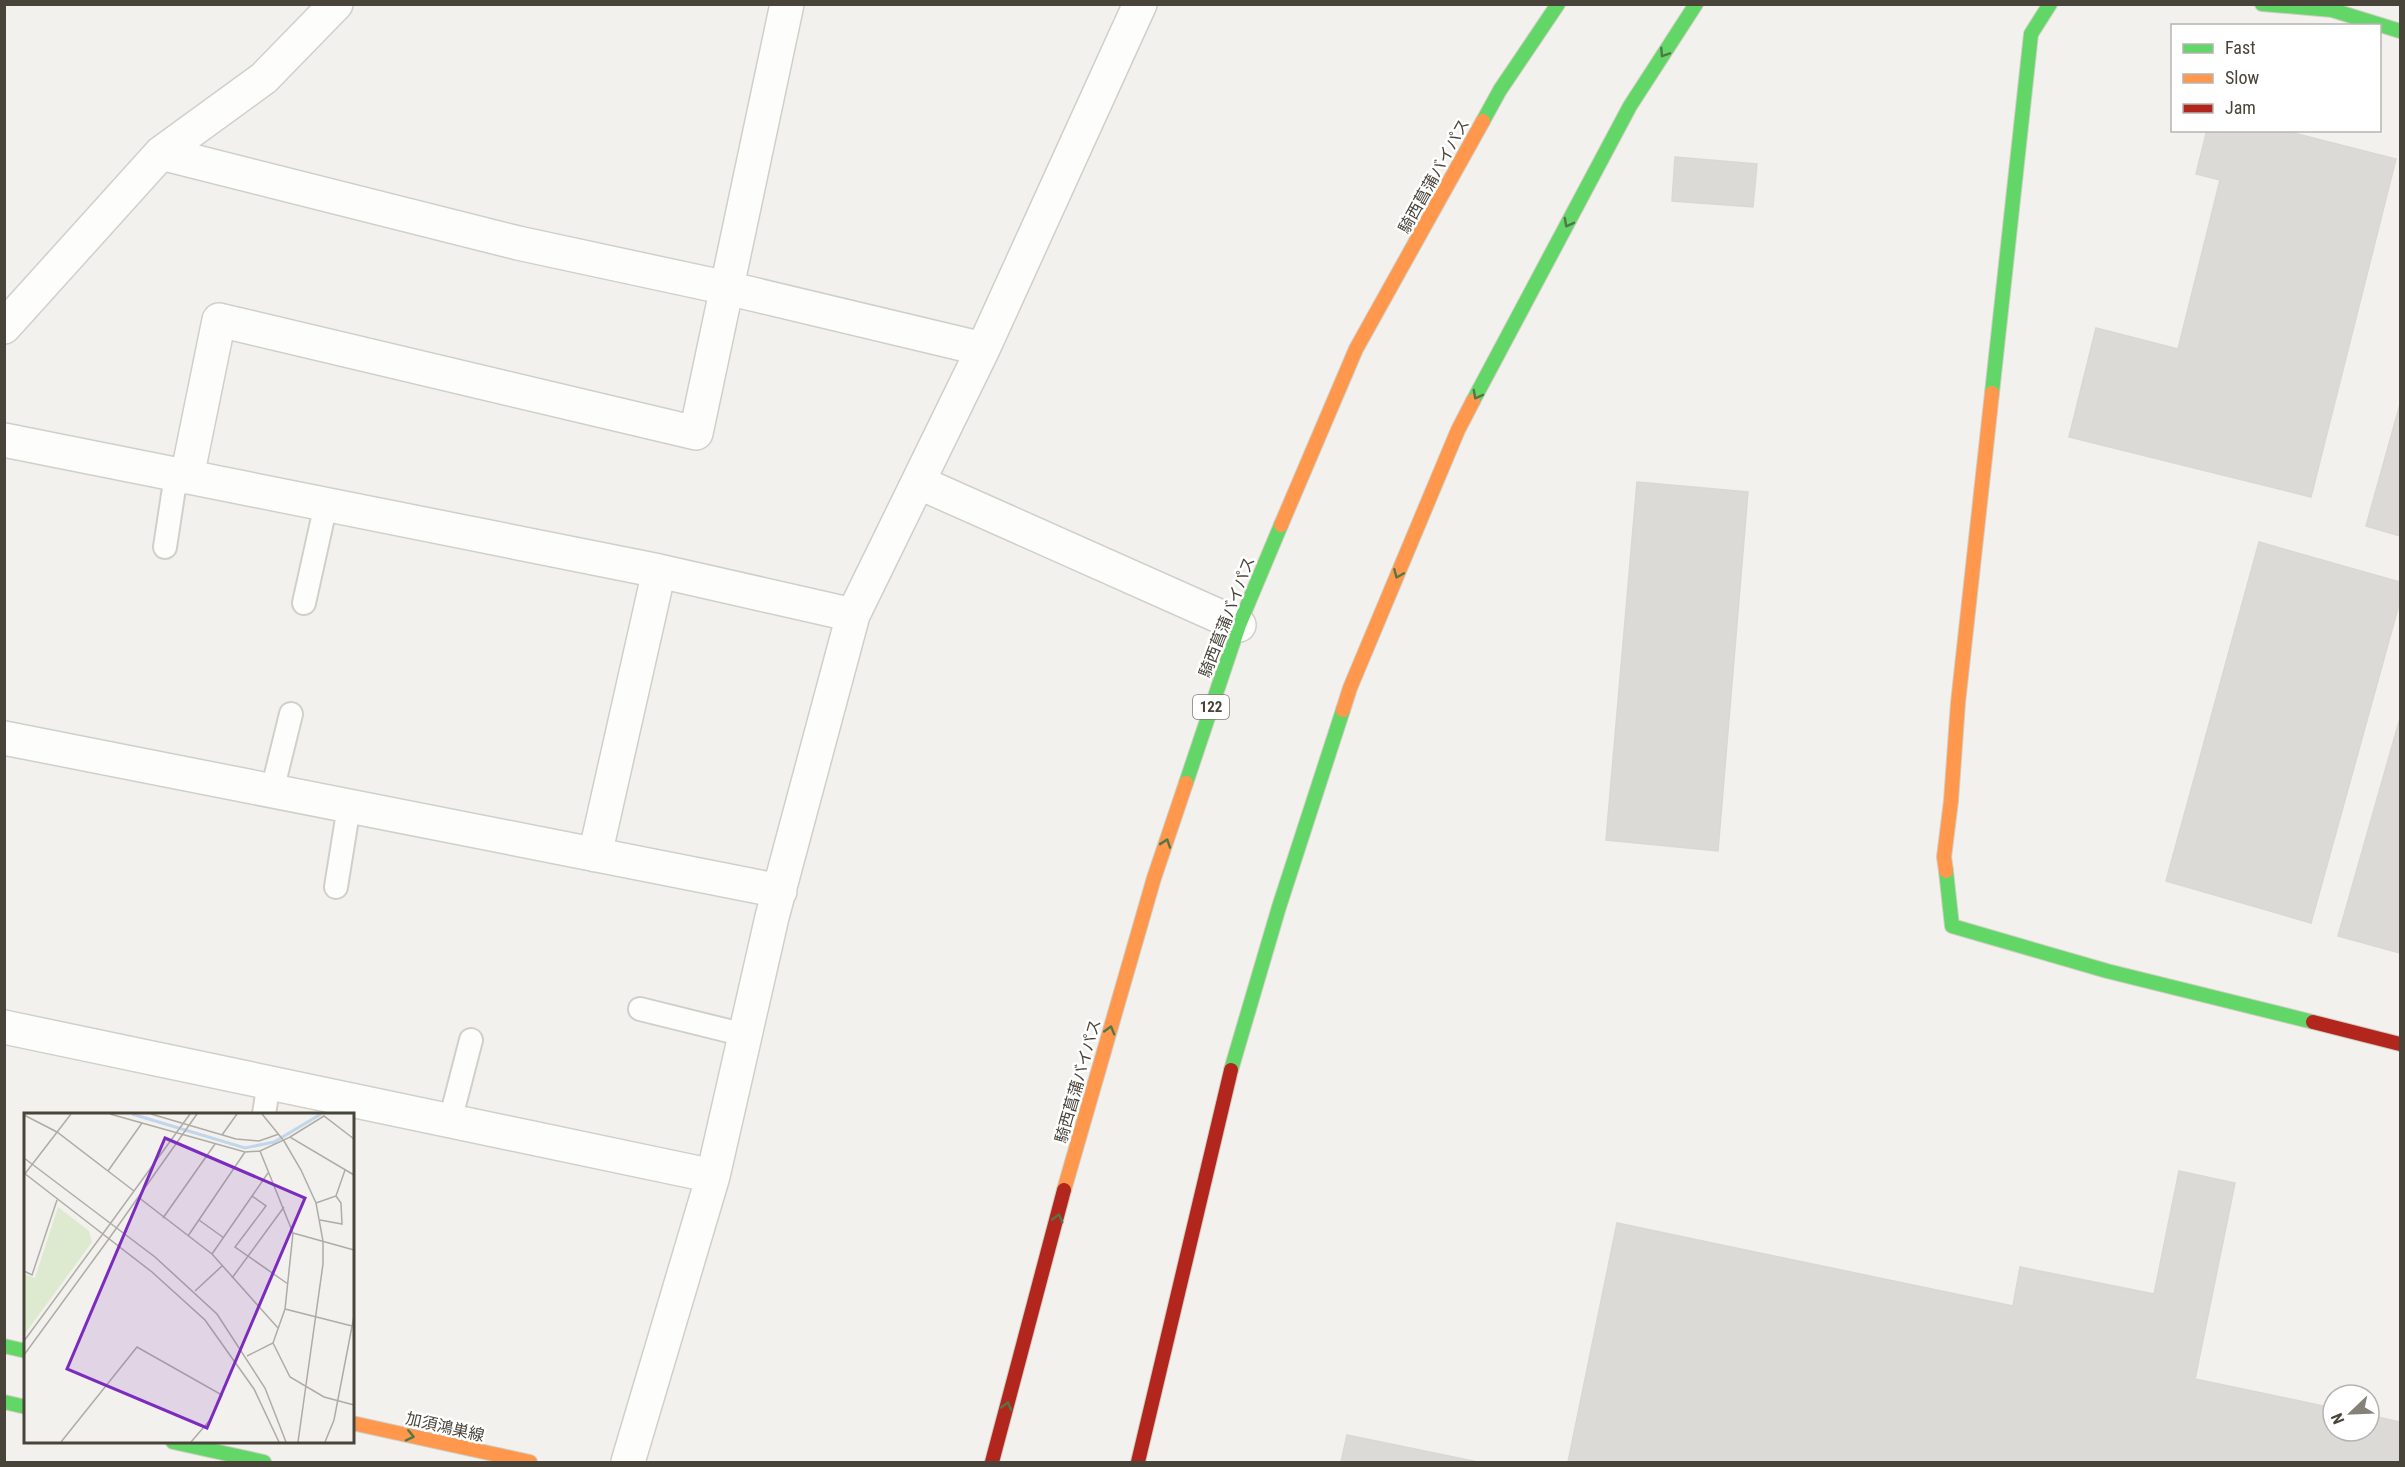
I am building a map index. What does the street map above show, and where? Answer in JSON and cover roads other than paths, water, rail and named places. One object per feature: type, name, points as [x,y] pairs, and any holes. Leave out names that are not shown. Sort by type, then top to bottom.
[{"type":"main road","name":"騎西菖蒲バイパス","points":[[992,1462],[1086,1109],[1151,889],[1239,625],[1356,349],[1500,90],[1558,4]]},
{"type":"main road","points":[[1137,1462],[1228,1079],[1278,907],[1350,688],[1458,430],[1630,106],[1696,4]]},
{"type":"main road","points":[[2050,4],[2031,34],[1958,703],[1951,801],[1944,857],[1952,926],[2107,971],[2400,1044]]},
{"type":"main road","points":[[2262,4],[2332,10],[2377,24]]},
{"type":"main road","points":[[2381,25],[2400,31]]},
{"type":"main road","points":[[4,1346],[24,1351]]},
{"type":"main road","points":[[4,1402],[24,1407]]},
{"type":"main road","name":"加須鴻巣線","points":[[354,1423],[530,1462]]},
{"type":"main road","points":[[178,1443],[264,1462]]},
{"type":"street","points":[[4,327],[161,153],[264,78],[336,4]]},
{"type":"street","points":[[182,476],[219,320],[696,434],[787,4]]},
{"type":"street","points":[[628,1462],[713,1176],[772,917],[853,615],[983,349],[1140,4]]},
{"type":"street","points":[[161,153],[519,243],[727,288],[983,349]]},
{"type":"street","points":[[4,440],[659,571],[853,615]]},
{"type":"street","points":[[918,482],[1239,625]]},
{"type":"street","points":[[596,855],[659,571]]},
{"type":"street","points":[[4,738],[780,891]]},
{"type":"street","points":[[4,1027],[713,1176]]},
{"type":"lane","points":[[165,548],[182,476]]},
{"type":"lane","points":[[304,603],[326,504]]},
{"type":"lane","points":[[272,791],[291,714]]},
{"type":"lane","points":[[336,887],[349,806]]},
{"type":"lane","points":[[640,1009],[745,1035]]},
{"type":"lane","points":[[450,1121],[471,1040]]},
{"type":"lane","points":[[264,1113],[269,1082]]}]
